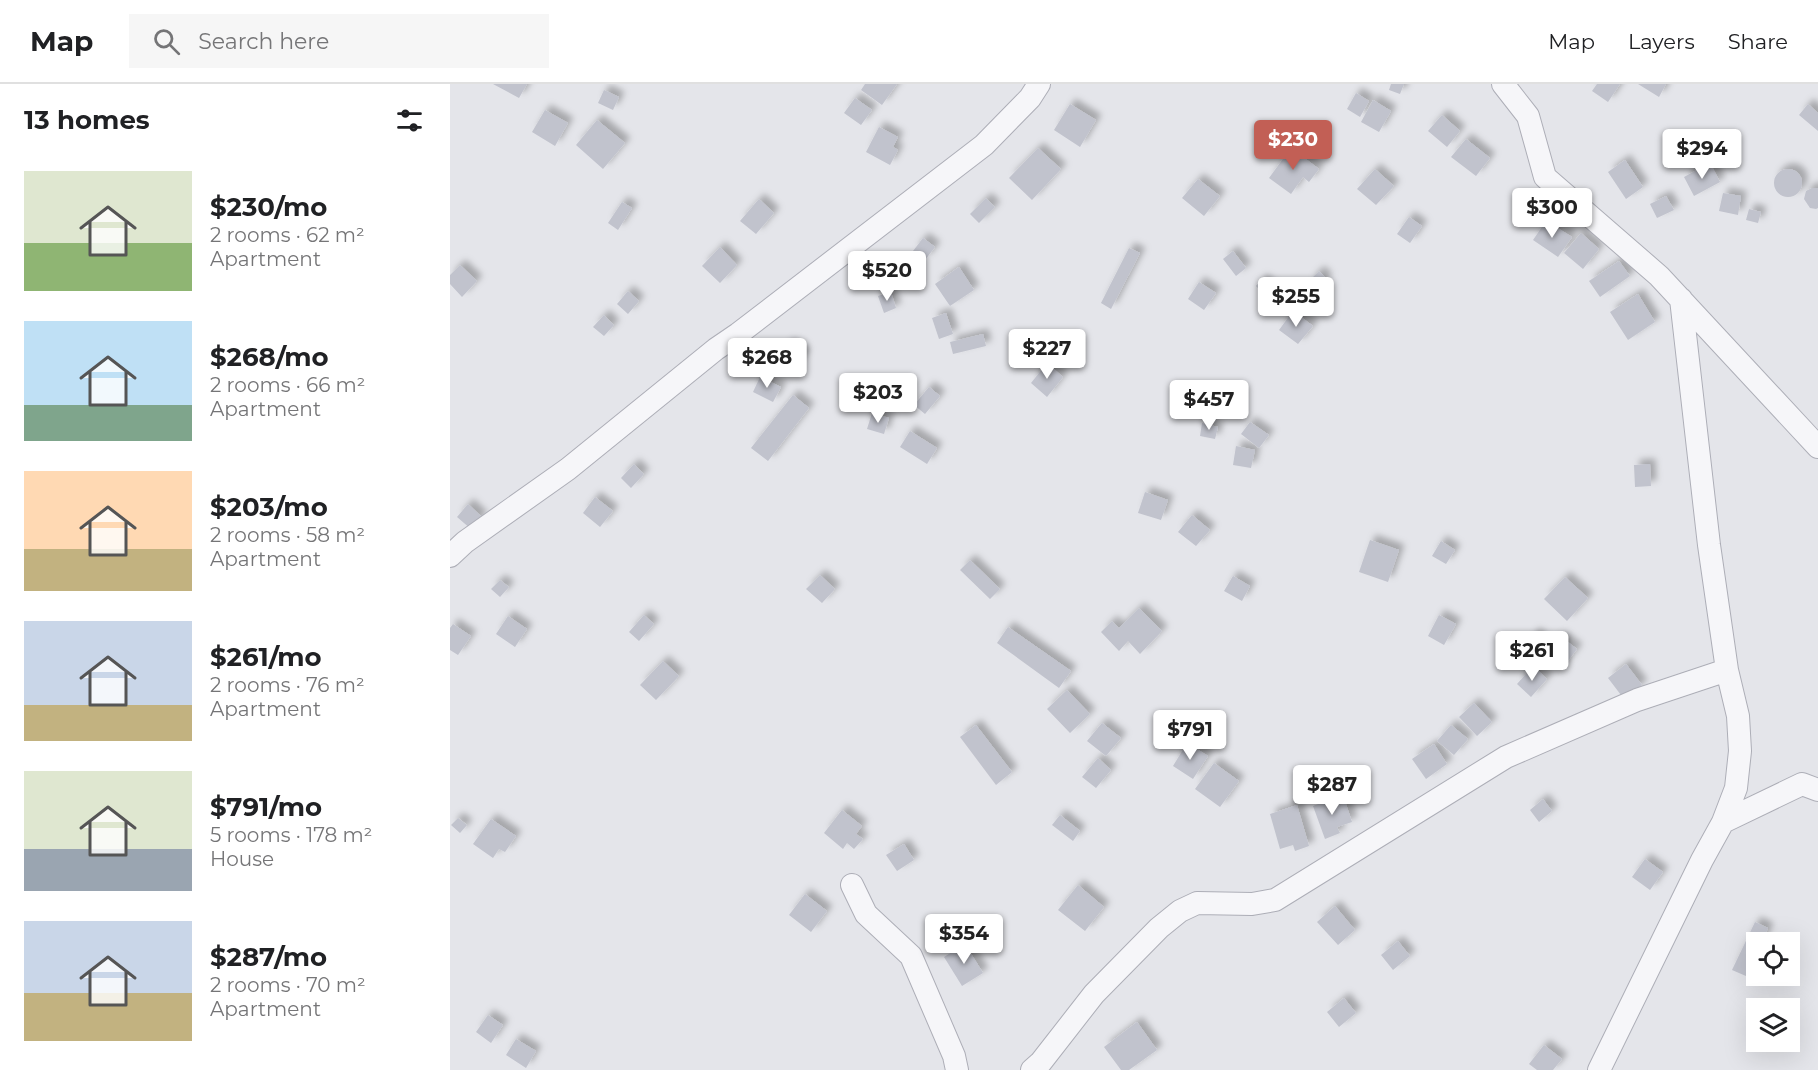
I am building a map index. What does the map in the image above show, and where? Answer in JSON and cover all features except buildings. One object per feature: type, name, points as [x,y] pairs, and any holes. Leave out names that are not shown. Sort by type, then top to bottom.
[{"type":"street","points":[[450,556],[465,542],[567,469],[716,349],[984,145],[1030,98],[1039,84]]},
{"type":"street","points":[[1503,84],[1528,116],[1545,177],[1659,276],[1818,447]]},
{"type":"street","points":[[1599,1070],[1723,822],[1736,788],[1740,751],[1738,716],[1727,670],[1700,474],[1681,299]]},
{"type":"street","points":[[1032,1070],[1041,1062],[1094,994],[1159,928],[1180,911],[1197,903],[1252,904],[1275,900],[1506,757],[1637,700],[1727,670]]},
{"type":"street","points":[[1723,822],[1802,784],[1818,790]]},
{"type":"street","points":[[852,885],[866,914],[911,956],[954,1056],[957,1070]]}]
